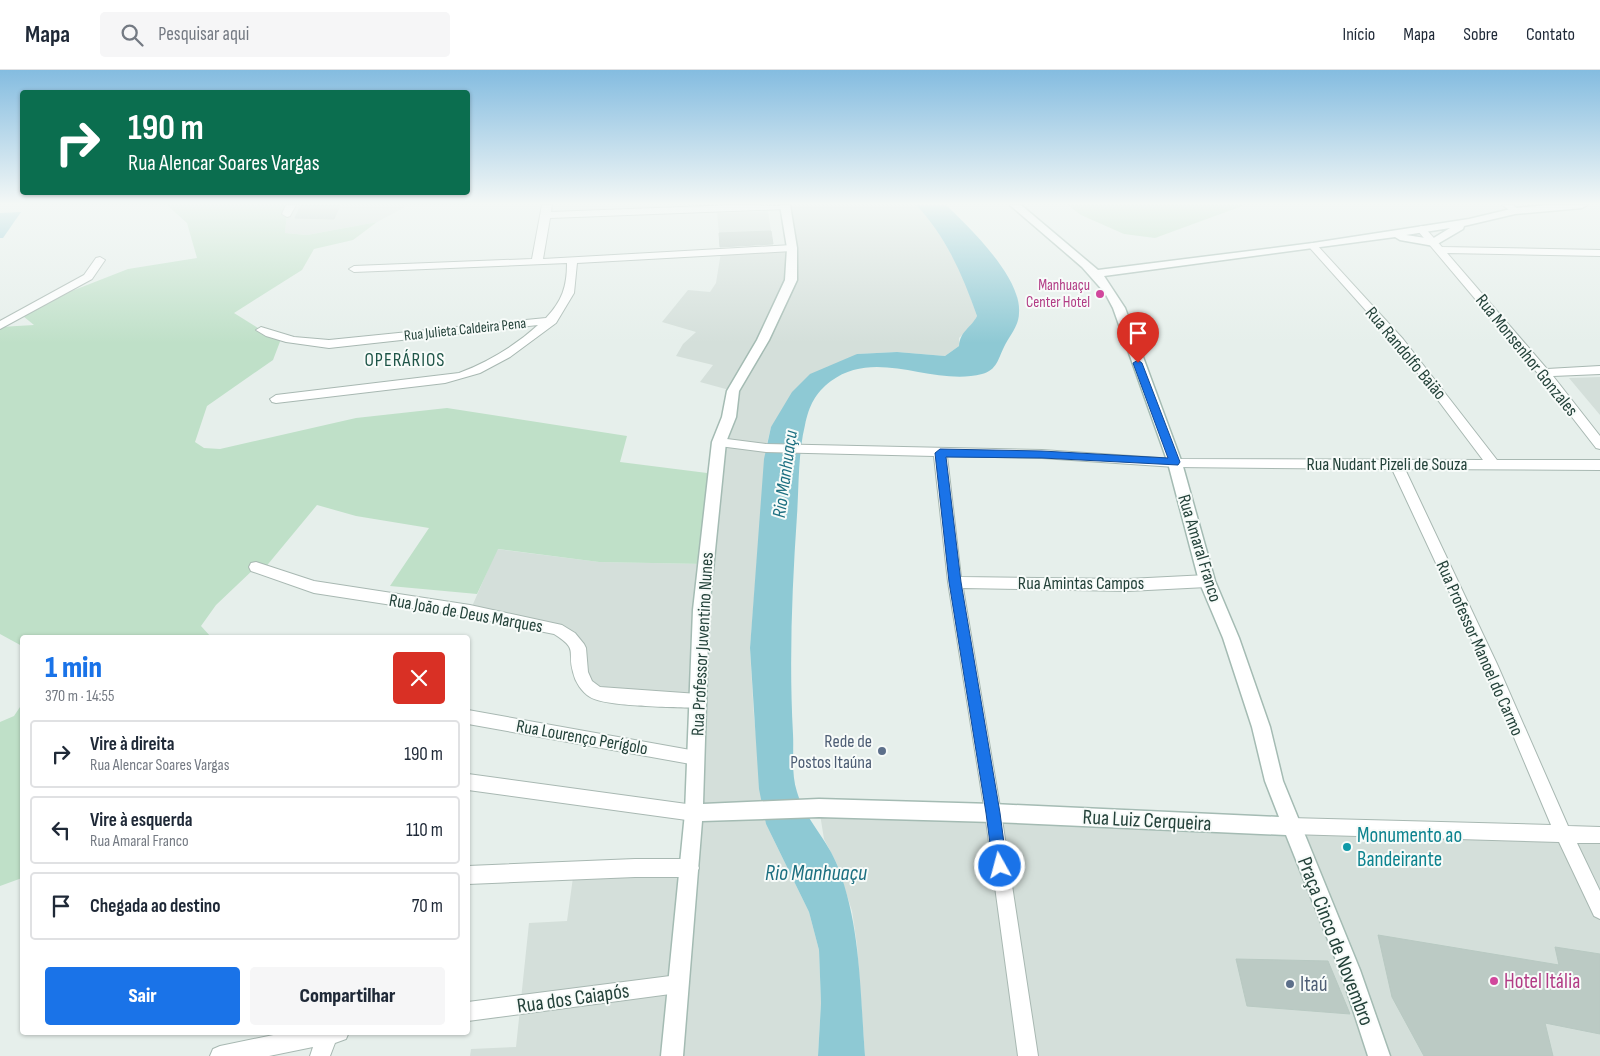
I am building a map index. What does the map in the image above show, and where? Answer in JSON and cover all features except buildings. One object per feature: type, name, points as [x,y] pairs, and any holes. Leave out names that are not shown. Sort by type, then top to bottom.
[{"type":"street","points":[[537,262],[539,251]]},
{"type":"street","points":[[354,269],[537,262],[737,251]]},
{"type":"street","name":"Rua Professor Juventino Nunes","points":[[672,1056],[694,813],[701,610],[719,442],[729,417],[733,391],[763,340],[791,280],[792,251]]},
{"type":"street","name":"Rua Amaral Franco","points":[[1070,251],[1098,274],[1113,295],[1119,308],[1175,462],[1208,581],[1231,638],[1261,727],[1274,781],[1290,826]]},
{"type":"street","points":[[1098,274],[1274,251]]},
{"type":"street","name":"Rua Randolfo Baião","points":[[1317,251],[1399,341],[1494,465]]},
{"type":"street","name":"Rua Monsenhor Gonzales","points":[[1441,251],[1544,373],[1600,446]]},
{"type":"street","points":[[1554,251],[1600,253]]},
{"type":"street","points":[[0,326],[88,277],[100,260]]},
{"type":"street","points":[[276,398],[464,375],[499,358],[552,321],[570,292],[572,260]]},
{"type":"street","name":"Rua Julieta Caldeira Pena","points":[[261,330],[303,344],[329,344],[507,324],[552,321]]},
{"type":"street","points":[[1544,373],[1600,370]]},
{"type":"street","name":"Rua Nudant Pizeli de Souza","points":[[719,442],[758,447],[940,453],[1042,454],[1175,462],[1600,465]]},
{"type":"street","points":[[940,453],[955,582],[993,813],[1028,1056]]},
{"type":"street","name":"Rua Professor Manoel do Carmo","points":[[1396,463],[1490,664],[1563,833],[1600,910]]},
{"type":"street","name":"Rua João de Deus Marques","points":[[256,567],[314,586],[479,613],[557,629],[570,637],[579,648],[580,672],[587,686],[596,692],[613,696],[698,701]]},
{"type":"street","name":"Rua Amintas Campos","points":[[955,582],[1128,585],[1208,581]]},
{"type":"street","name":"Rua Lourenço Perígolo","points":[[470,716],[696,758]]},
{"type":"street","points":[[470,782],[694,813]]},
{"type":"street","name":"Rua Luiz Cerqueira","points":[[694,813],[819,808],[993,813],[1290,826],[1600,835]]},
{"type":"street","name":"Praça Cinco de Novembro","points":[[1290,826],[1350,970],[1379,1056]]},
{"type":"street","points":[[470,875],[635,868],[690,868]]},
{"type":"street","name":"Rua dos Caiapós","points":[[470,1012],[678,984]]},
{"type":"street","points":[[220,1056],[323,1035]]},
{"type":"street","points":[[320,1056],[332,1035]]},
{"type":"shaded area","points":[[949,251],[962,273],[977,316],[973,324],[959,338],[959,346],[945,356],[897,352],[857,354],[771,427],[766,448],[750,648],[754,717],[766,824],[809,912],[819,950],[821,1003],[818,1056],[470,1056],[471,1049],[516,1047],[529,923],[567,921],[574,870],[690,868],[698,701],[596,693],[570,637],[470,611],[497,549],[599,562],[705,564],[733,391],[700,382],[713,365],[676,356],[683,344],[696,332],[662,322],[688,290],[710,292],[716,283],[721,252]]},
{"type":"shaded area","points":[[1600,377],[1600,415],[1569,378]]},
{"type":"shaded area","points":[[819,808],[1600,835],[1600,1056],[865,1056],[857,945],[852,911],[837,864],[824,839]]},
{"type":"green space","points":[[195,251],[313,251],[302,270],[234,313],[261,330],[281,339],[273,360],[207,406],[195,442],[204,448],[220,449],[356,418],[447,408],[627,436],[620,462],[715,474],[705,564],[599,562],[498,549],[477,594],[390,586],[429,528],[356,516],[317,505],[264,569],[256,567],[216,605],[201,626],[209,635],[20,635],[20,645],[0,634],[0,327],[34,325],[18,312],[128,269],[197,258]]},
{"type":"green space","points":[[20,707],[20,879],[0,886],[0,722],[14,716]]},
{"type":"water","name":"Rio Manhuaçu","points":[[949,251],[990,251],[1004,270],[1018,299],[1019,318],[1016,327],[994,367],[982,374],[963,377],[886,367],[867,367],[849,371],[831,381],[821,390],[811,406],[803,436],[792,597],[791,679],[794,778],[797,792],[805,811],[834,857],[846,890],[858,960],[865,1056],[818,1056],[821,1003],[819,950],[809,912],[766,824],[759,789],[750,648],[764,459],[771,427],[792,392],[810,374],[857,354],[897,352],[945,356],[959,346],[961,337],[977,316],[966,286]]},
{"type":"place","name":"Manhuaçu Center Hotel","points":[[1100,294]]},
{"type":"place","name":"Rede de Postos Itaúna","points":[[882,751]]},
{"type":"place","name":"Monumento ao Bandeirante","points":[[1347,847]]},
{"type":"place","name":"Hotel Itália","points":[[1494,981]]},
{"type":"place","name":"Itaú","points":[[1290,984]]},
{"type":"district","name":"OPERÁRIOS","points":[[405,359]]},
{"type":"route","points":[[1000,866],[955,582],[940,453],[1042,454],[1175,462],[1138,363]]}]
